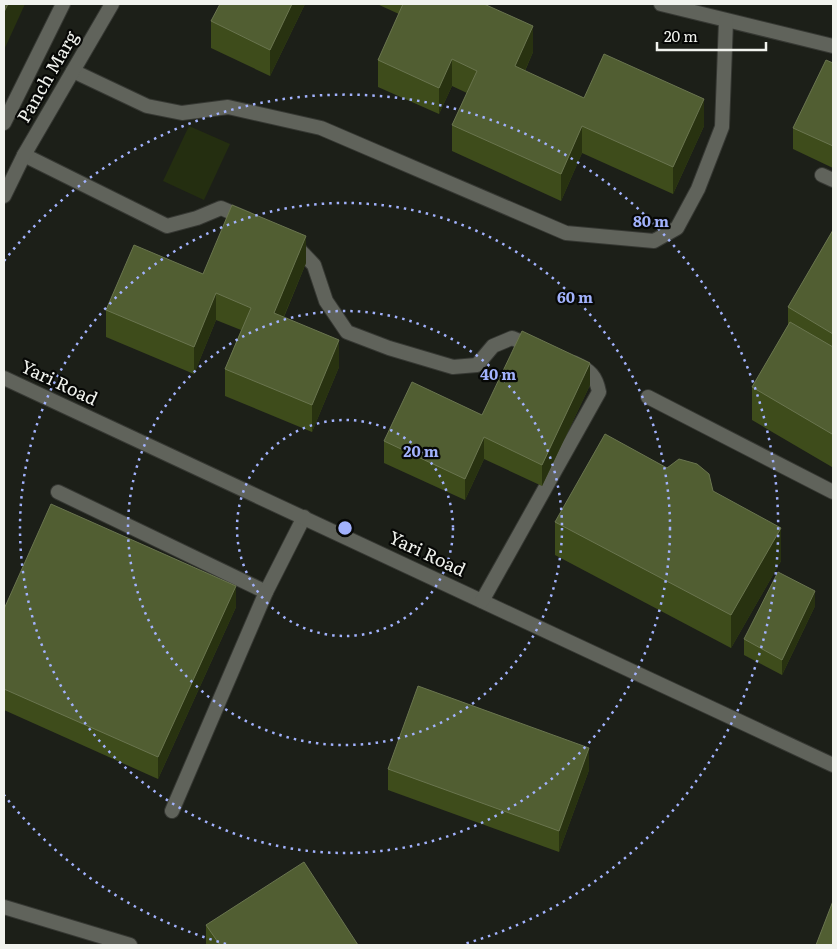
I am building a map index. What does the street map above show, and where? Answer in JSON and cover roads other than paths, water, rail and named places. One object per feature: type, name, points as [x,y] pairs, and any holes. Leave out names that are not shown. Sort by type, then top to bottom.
[{"type":"street","points":[[4,123],[63,4]]},
{"type":"street","name":"Panch Marg","points":[[4,196],[24,155],[112,4]]},
{"type":"street","points":[[661,4],[833,46]]},
{"type":"street","points":[[73,71],[147,106],[182,113],[228,107],[321,128],[566,233],[654,242],[677,228],[698,189],[722,127],[726,21]]},
{"type":"street","points":[[24,155],[167,226],[196,218],[221,208],[264,227]]},
{"type":"street","points":[[279,235],[294,244],[314,265],[326,301],[346,332],[389,348],[453,367],[477,365],[493,346],[512,338],[584,367],[597,379],[599,392],[482,601]]},
{"type":"street","name":"Yari Road","points":[[4,378],[833,765]]},
{"type":"street","points":[[648,397],[833,492]]},
{"type":"street","points":[[58,492],[266,592]]},
{"type":"street","points":[[172,811],[266,592],[304,517]]},
{"type":"street","points":[[4,908],[130,945]]}]
